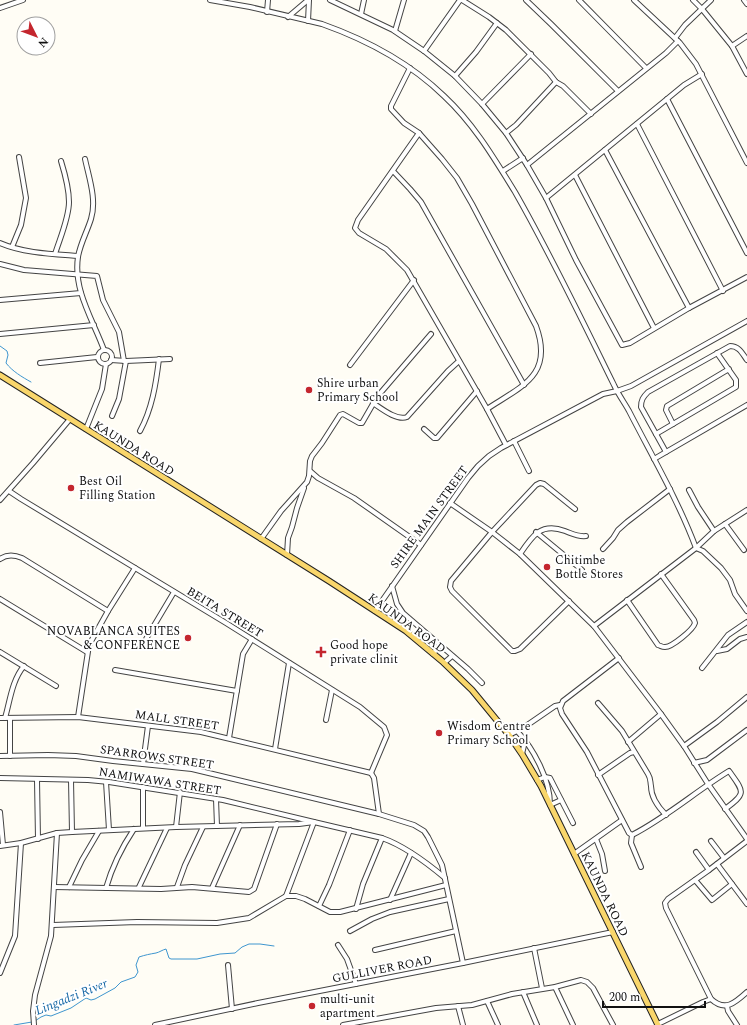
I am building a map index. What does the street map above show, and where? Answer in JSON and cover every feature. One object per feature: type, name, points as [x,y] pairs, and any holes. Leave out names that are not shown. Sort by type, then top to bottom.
[{"type":"main road","name":"KAUNDA ROAD","points":[[0,375],[375,611],[406,632],[444,663],[472,690],[509,735],[537,780],[658,1025]]},
{"type":"street","points":[[0,8],[23,0]]},
{"type":"street","points":[[210,0],[250,7],[308,22],[322,24],[389,54],[410,68],[450,102],[480,136],[503,171],[533,223],[617,391],[670,489],[696,548],[703,551],[722,568],[730,580],[735,594],[747,612]]},
{"type":"street","points":[[267,12],[268,0]]},
{"type":"street","points":[[288,17],[308,0]]},
{"type":"street","points":[[308,0],[308,22]]},
{"type":"street","points":[[330,0],[395,31],[424,51],[455,76],[482,104],[506,133],[523,158],[546,198],[576,260],[620,343],[630,343],[689,308],[747,277]]},
{"type":"street","points":[[361,14],[364,0]]},
{"type":"street","points":[[395,31],[404,0]]},
{"type":"street","points":[[424,51],[461,0],[497,23],[531,54],[556,82],[591,114]]},
{"type":"street","points":[[526,0],[618,91]]},
{"type":"street","points":[[579,0],[646,68]]},
{"type":"street","points":[[634,0],[676,39],[696,64],[747,163]]},
{"type":"street","points":[[693,0],[732,46],[747,74]]},
{"type":"street","points":[[527,165],[666,53],[676,39],[680,30],[711,0]]},
{"type":"street","points":[[744,0],[747,4]]},
{"type":"street","points":[[455,76],[476,52],[497,23]]},
{"type":"street","points":[[732,46],[747,36]]},
{"type":"street","points":[[482,104],[531,54]]},
{"type":"street","points":[[410,68],[390,106],[391,109],[404,122],[419,133],[442,159],[464,188],[536,326],[541,345],[540,361],[534,374],[524,385],[487,409]]},
{"type":"street","points":[[546,198],[684,85],[702,74]]},
{"type":"street","points":[[506,133],[516,125],[556,82]]},
{"type":"street","points":[[667,99],[747,253]]},
{"type":"street","points":[[637,124],[722,290]]},
{"type":"street","points":[[419,133],[358,220],[355,228],[359,233],[386,249],[398,260],[414,280],[506,445]]},
{"type":"street","points":[[605,150],[689,308]]},
{"type":"street","points":[[12,247],[21,225],[26,198],[19,156]]},
{"type":"street","points":[[503,171],[523,158]]},
{"type":"street","points":[[85,160],[91,184],[93,203],[92,218],[78,256],[78,274],[81,293],[104,350]]},
{"type":"street","points":[[55,254],[69,210],[66,181],[61,162]]},
{"type":"street","points":[[393,171],[421,202],[524,385]]},
{"type":"street","points":[[575,174],[654,328]]},
{"type":"street","points":[[0,242],[12,247],[43,253],[78,256]]},
{"type":"street","points":[[0,264],[24,270],[97,276],[102,296],[119,332],[125,361],[119,399],[112,416]]},
{"type":"street","points":[[350,365],[414,280]]},
{"type":"street","points":[[0,300],[81,293]]},
{"type":"street","name":"SHIRE MAIN STREET","points":[[375,611],[468,478],[489,456],[506,445],[603,394],[631,386],[747,321]]},
{"type":"street","points":[[0,334],[94,325]]},
{"type":"street","points":[[287,555],[288,535],[307,482],[312,456],[340,415],[343,414],[361,423],[374,403],[431,334]]},
{"type":"street","points":[[666,452],[641,407],[644,395],[730,346],[735,346],[739,349],[747,360]]},
{"type":"street","points":[[97,357],[99,352],[104,350],[109,351],[111,353],[111,360]]},
{"type":"street","points":[[656,434],[734,389],[737,385],[736,380],[717,353]]},
{"type":"street","points":[[40,363],[97,357]]},
{"type":"street","points":[[97,357],[100,363],[106,364]]},
{"type":"street","points":[[140,431],[150,410],[156,383],[159,359]]},
{"type":"street","points":[[86,429],[102,389],[106,364],[111,360],[125,361],[170,359]]},
{"type":"street","points":[[374,403],[398,417],[408,417],[448,371],[459,361]]},
{"type":"street","points":[[673,424],[666,410],[667,406],[729,370]]},
{"type":"street","points":[[424,429],[434,438],[437,438],[477,392]]},
{"type":"street","points":[[654,459],[747,405]]},
{"type":"street","points":[[0,500],[70,419]]},
{"type":"street","points":[[514,441],[529,471]]},
{"type":"street","points":[[310,472],[354,498],[421,545]]},
{"type":"street","points":[[261,539],[281,511],[307,482]]},
{"type":"street","points":[[569,600],[520,649],[516,651],[512,650],[450,588],[451,581],[492,532],[531,489],[540,483],[551,489],[575,509]]},
{"type":"street","points":[[603,549],[626,522],[670,489]]},
{"type":"street","points":[[689,490],[704,517],[714,531]]},
{"type":"street","name":"BEITA STREET","points":[[9,491],[360,707],[379,722],[388,735],[371,773]]},
{"type":"street","points":[[450,503],[492,532],[520,554],[569,600],[594,626],[684,746],[708,784],[747,840],[709,870],[668,899],[665,903],[666,908],[711,999],[720,1006],[727,1006],[738,1000],[747,992]]},
{"type":"street","points":[[594,626],[696,548],[714,531],[747,510]]},
{"type":"street","points":[[725,524],[744,550]]},
{"type":"street","points":[[520,554],[536,532],[541,530],[553,528],[578,536],[586,536]]},
{"type":"street","points":[[536,532],[582,570]]},
{"type":"street","points":[[0,559],[9,556],[18,556],[108,611]]},
{"type":"street","points":[[78,717],[89,645],[135,568]]},
{"type":"street","points":[[627,600],[658,645],[662,647],[669,646],[692,630],[695,623],[694,620],[661,574]]},
{"type":"street","points":[[392,586],[397,604],[403,613],[482,683]]},
{"type":"street","points":[[146,639],[174,592]]},
{"type":"street","points":[[0,599],[87,652]]},
{"type":"street","points":[[702,668],[717,651],[728,635],[747,622]]},
{"type":"street","points":[[717,651],[728,649],[740,639],[747,637]]},
{"type":"street","points":[[229,738],[243,654],[252,640]]},
{"type":"street","points":[[433,654],[440,645]]},
{"type":"street","points":[[0,652],[56,686]]},
{"type":"street","points":[[444,663],[452,656]]},
{"type":"street","points":[[509,735],[555,706],[560,705],[566,698],[619,658]]},
{"type":"street","points":[[275,749],[289,663]]},
{"type":"street","points":[[10,756],[5,718],[16,680],[24,666]]},
{"type":"street","points":[[115,670],[237,690]]},
{"type":"street","points":[[326,720],[332,690]]},
{"type":"street","points":[[684,746],[717,722],[747,697]]},
{"type":"street","points":[[598,703],[622,731],[650,778],[650,787],[655,800],[666,815]]},
{"type":"street","points":[[560,705],[562,714],[582,744],[629,833],[632,835]]},
{"type":"street","points":[[628,742],[661,714]]},
{"type":"street","name":"MALL STREET","points":[[5,718],[78,717],[201,732],[371,773]]},
{"type":"street","points":[[143,764],[148,726]]},
{"type":"street","points":[[694,763],[707,760],[747,730]]},
{"type":"street","points":[[517,731],[542,768],[550,796],[550,805],[561,800]]},
{"type":"street","points":[[523,756],[525,741]]},
{"type":"street","points":[[523,756],[532,752]]},
{"type":"street","points":[[598,775],[630,753],[634,752]]},
{"type":"street","name":"SPARROWS STREET","points":[[0,756],[60,755],[192,769],[379,814],[414,825],[424,831],[438,856],[445,878],[463,963]]},
{"type":"street","points":[[632,835],[666,815],[708,784],[729,771],[741,788],[742,792],[739,800],[725,809]]},
{"type":"street","points":[[371,773],[374,778],[379,814]]},
{"type":"street","points":[[537,780],[545,777],[550,778],[573,823]]},
{"type":"street","name":"NAMIWAWA STREET","points":[[0,778],[88,780],[106,782],[180,792],[265,809],[382,838],[398,845],[445,878]]},
{"type":"street","points":[[37,780],[38,839]]},
{"type":"street","points":[[72,780],[72,832]]},
{"type":"street","points":[[106,782],[109,830]]},
{"type":"street","points":[[143,787],[143,828]]},
{"type":"street","points":[[176,827],[180,792]]},
{"type":"street","points":[[216,799],[216,826]]},
{"type":"street","points":[[0,812],[2,846],[21,844],[57,833],[134,828],[240,826],[314,822],[286,896]]},
{"type":"street","points":[[574,854],[596,839],[605,830],[622,820]]},
{"type":"street","points":[[54,886],[106,888],[139,887],[166,889],[177,887],[212,888],[247,893],[253,890],[277,824]]},
{"type":"street","points":[[212,888],[240,826]]},
{"type":"street","points":[[177,887],[185,865],[203,827]]},
{"type":"street","points":[[106,888],[109,876],[134,828]]},
{"type":"street","points":[[139,887],[168,828]]},
{"type":"street","points":[[319,906],[329,885],[350,830]]},
{"type":"street","points":[[69,887],[82,860],[99,831]]},
{"type":"street","points":[[34,1025],[33,1011],[35,994],[53,925],[57,833]]},
{"type":"street","points":[[632,835],[631,843],[641,867]]},
{"type":"street","points":[[356,909],[363,884],[382,838]]},
{"type":"street","points":[[596,839],[602,854],[605,871]]},
{"type":"street","points":[[710,840],[724,858]]},
{"type":"street","points":[[0,973],[15,936],[21,844]]},
{"type":"street","points":[[696,852],[709,870]]},
{"type":"street","points":[[390,900],[410,853]]},
{"type":"street","points":[[717,864],[747,904]]},
{"type":"street","points":[[695,880],[712,900],[732,884]]},
{"type":"street","points":[[53,925],[137,922],[217,924],[248,918],[286,896],[296,896],[334,913],[356,909],[446,885]]},
{"type":"street","points":[[350,931],[372,919],[390,912],[449,899]]},
{"type":"street","points":[[375,950],[456,931]]},
{"type":"street","name":"GULLIVER ROAD","points":[[155,1025],[258,1002],[463,963],[613,932]]},
{"type":"street","points":[[338,945],[347,959],[356,984]]},
{"type":"street","points":[[534,948],[542,988]]},
{"type":"street","points":[[228,965],[232,1009]]},
{"type":"street","points":[[343,1025],[436,1008],[472,1005],[523,992],[555,987],[581,980],[587,982],[593,988],[613,1025]]},
{"type":"street","points":[[555,987],[573,1025]]},
{"type":"street","points":[[523,992],[538,1025]]},
{"type":"street","points":[[658,1025],[711,999]]},
{"type":"street","points":[[487,1001],[498,1025]]},
{"type":"street","points":[[458,1006],[463,1025]]},
{"type":"street","points":[[727,1006],[728,1011],[737,1025]]},
{"type":"waterway","points":[[0,346],[7,351],[8,355],[6,363],[8,366],[17,374],[31,382]]},
{"type":"waterway","name":"Lingadzi River","points":[[35,1021],[46,1015],[51,1016],[71,1008],[86,998],[91,1000],[95,999],[115,988],[121,982],[135,977],[138,972],[136,965],[139,957],[141,956],[166,949],[169,958],[171,959],[197,959],[220,954],[235,953],[242,947],[249,944],[274,946]]},
{"type":"waterway","name":"Lingadzi River","points":[[14,1025],[32,1022]]},
{"type":"place","name":"Shire urban Primary School","points":[[309,390]]},
{"type":"place","name":"Best Oil Filling Station","points":[[71,488]]},
{"type":"place","name":"Chitimbe Bottle Stores","points":[[547,567]]},
{"type":"place","name":"NOVABLANCA SUITES & CONFERENCE","points":[[188,638]]},
{"type":"place","name":"Good hope private clinit","points":[[321,652]]},
{"type":"place","name":"Wisdom Centre Primary School","points":[[439,733]]},
{"type":"place","name":"multi-unit apartment","points":[[312,1006]]}]
